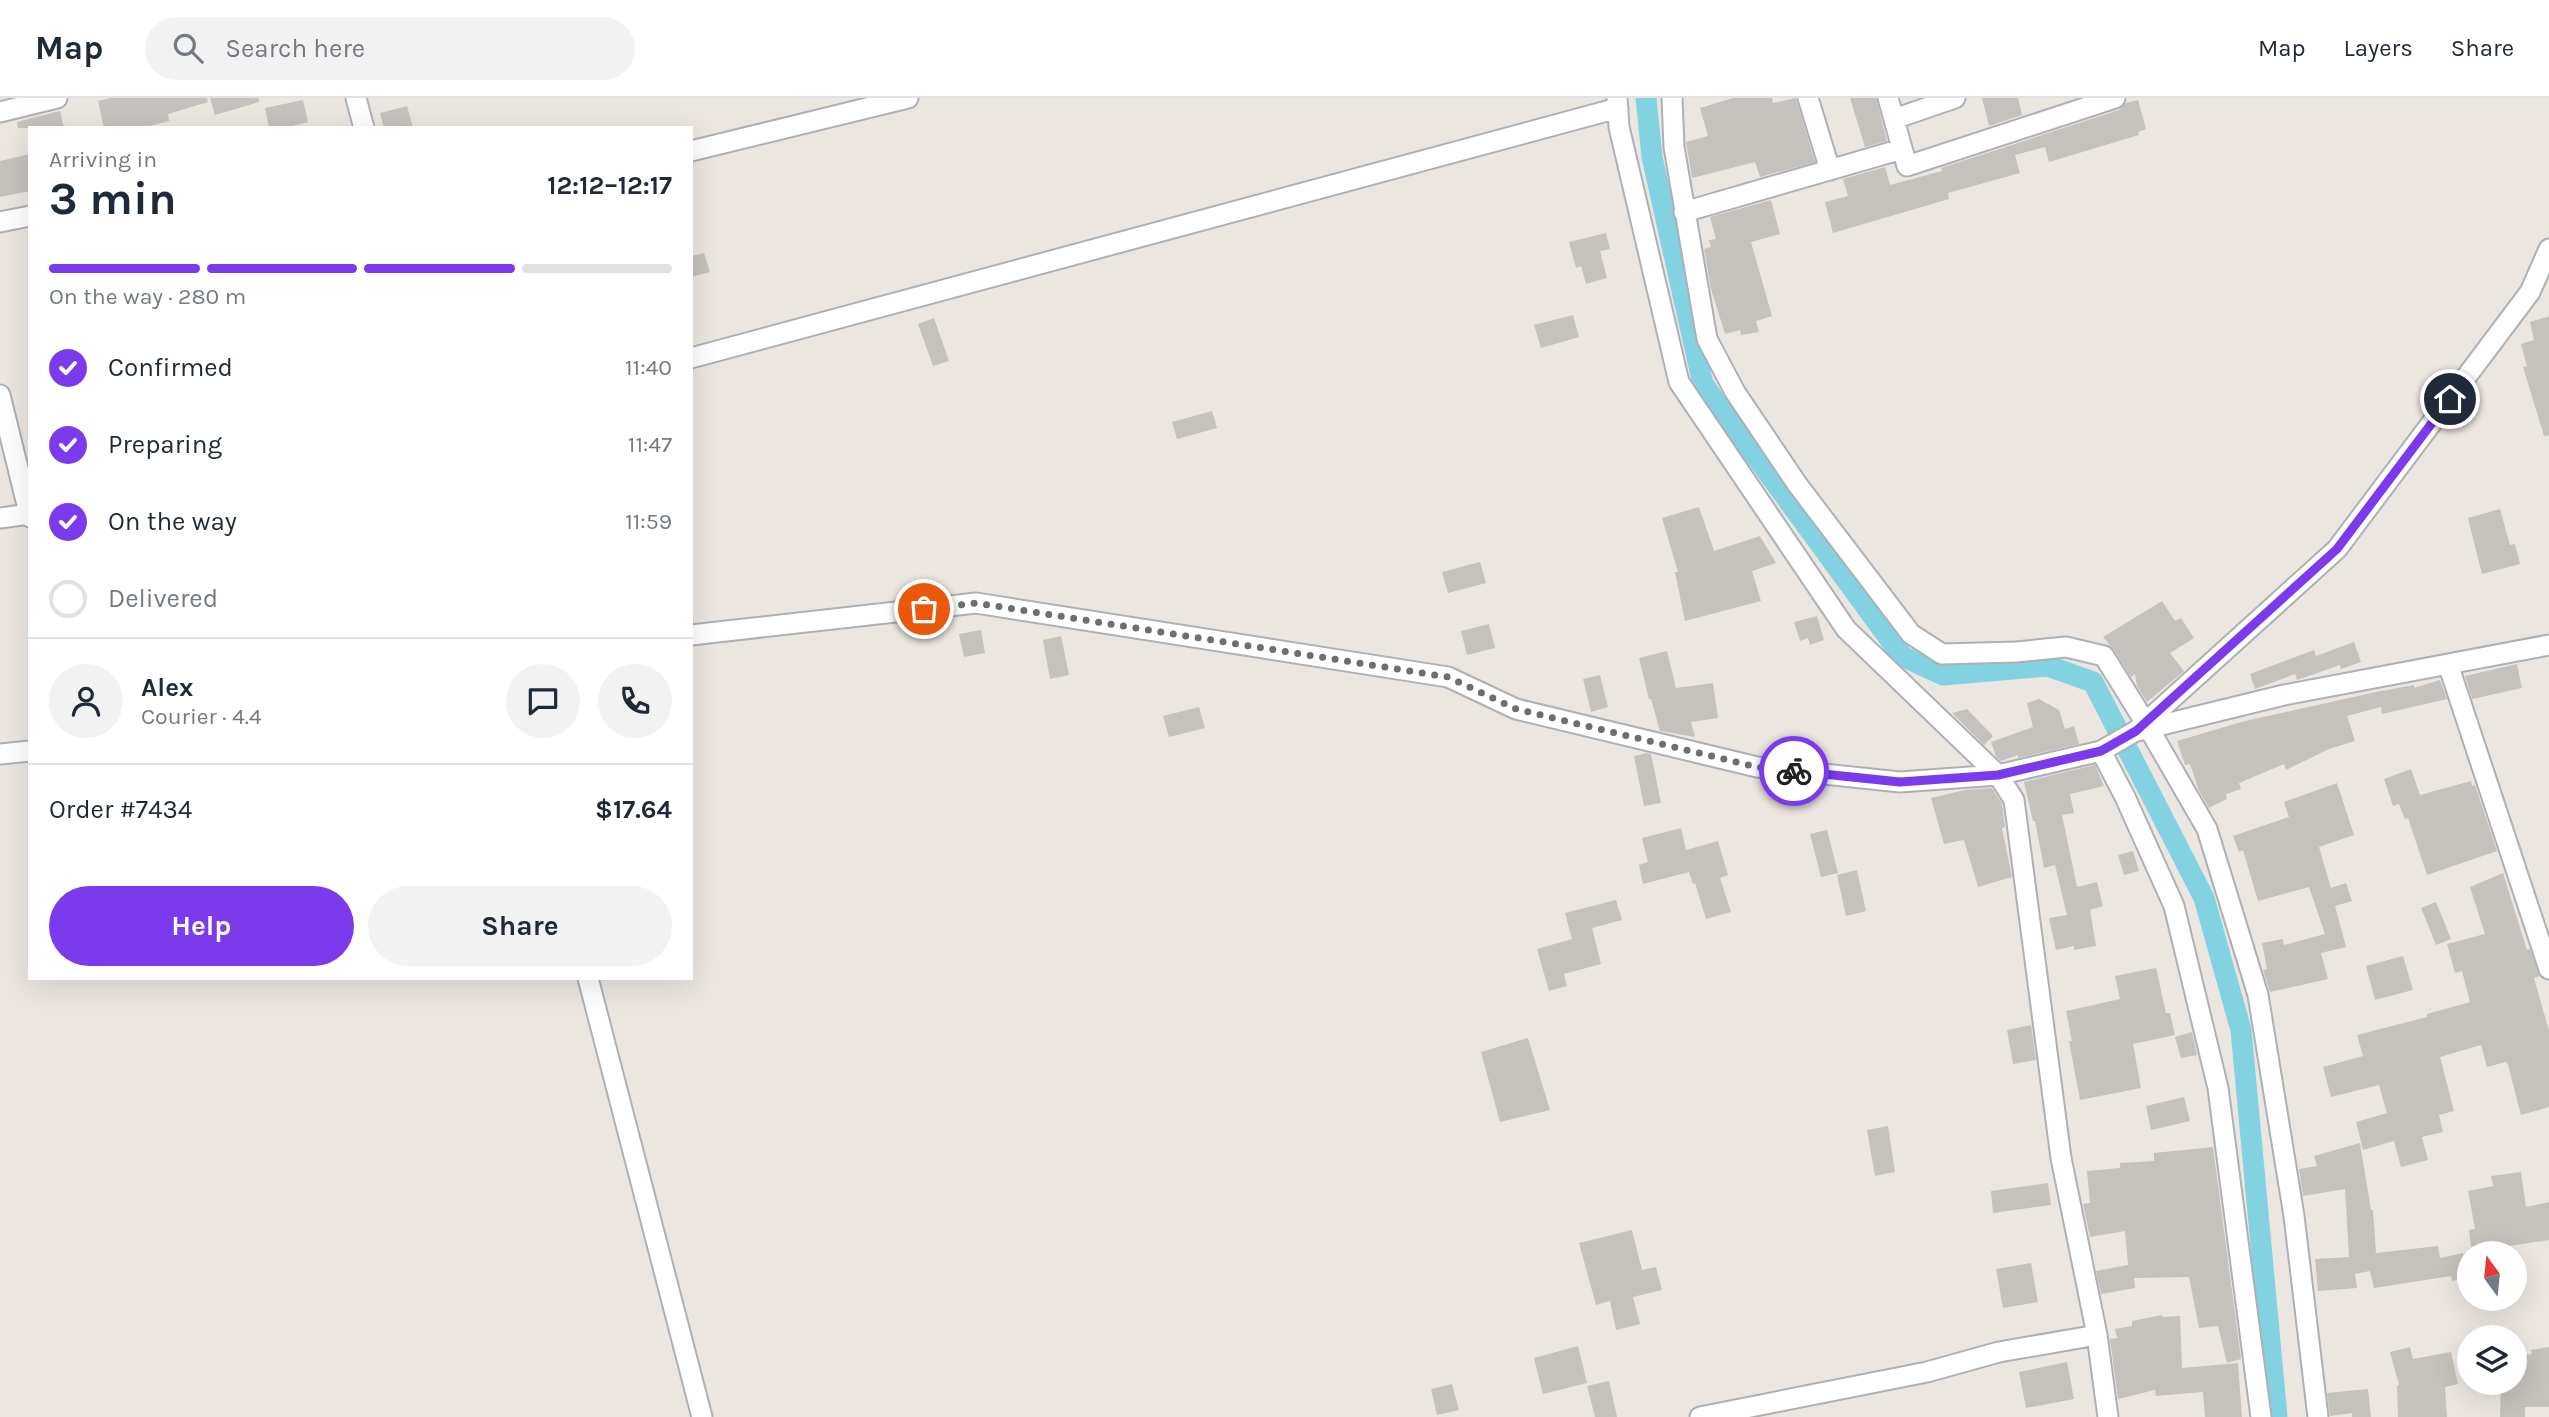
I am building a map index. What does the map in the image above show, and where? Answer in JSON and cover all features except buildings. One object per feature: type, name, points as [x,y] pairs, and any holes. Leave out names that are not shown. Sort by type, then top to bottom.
[{"type":"street","points":[[0,112],[57,98]]},
{"type":"street","points":[[356,98],[363,126]]},
{"type":"street","points":[[693,151],[908,98]]},
{"type":"street","points":[[1672,98],[1674,147],[1707,339],[1735,392],[1797,484],[1910,634],[1942,654],[2015,652],[2066,647],[2104,656],[2139,729],[2207,829],[2258,995],[2294,1216],[2318,1417]]},
{"type":"street","points":[[1808,98],[1830,170]]},
{"type":"street","points":[[1888,98],[1907,166],[2115,98]]},
{"type":"street","points":[[1894,119],[1955,98]]},
{"type":"street","points":[[693,357],[1618,103],[1619,127],[1644,242],[1679,382],[1846,629],[1998,775],[2014,800],[2061,1158],[2097,1335],[2108,1417]]},
{"type":"street","points":[[1684,212],[1902,149]]},
{"type":"street","points":[[0,222],[28,216]]},
{"type":"street","points":[[693,635],[976,603],[1448,677],[1516,709],[1757,767],[1900,782],[1998,775],[2101,751],[2139,729],[2337,549],[2540,293],[2549,249]]},
{"type":"street","points":[[0,395],[27,491]]},
{"type":"street","points":[[0,518],[28,515]]},
{"type":"street","points":[[2139,729],[2284,695],[2549,645]]},
{"type":"street","points":[[2448,664],[2549,969]]},
{"type":"street","points":[[0,754],[28,751]]},
{"type":"street","points":[[2101,751],[2125,797],[2174,906],[2215,1075],[2261,1417]]},
{"type":"street","points":[[589,980],[702,1417]]},
{"type":"street","points":[[1709,1416],[1927,1372],[1999,1352],[2097,1335]]},
{"type":"waterway","points":[[1646,98],[1652,157],[1703,384],[1902,656],[1943,675],[2048,666],[2093,682],[2204,898],[2241,1030],[2277,1417]]},
{"type":"way so far","points":[[924,609],[976,603],[1448,677],[1516,709],[1757,767],[1794,771]]},
{"type":"route","points":[[1794,771],[1900,782],[1998,775],[2101,751],[2126,737],[2136,731],[2337,549],[2450,399]]}]
